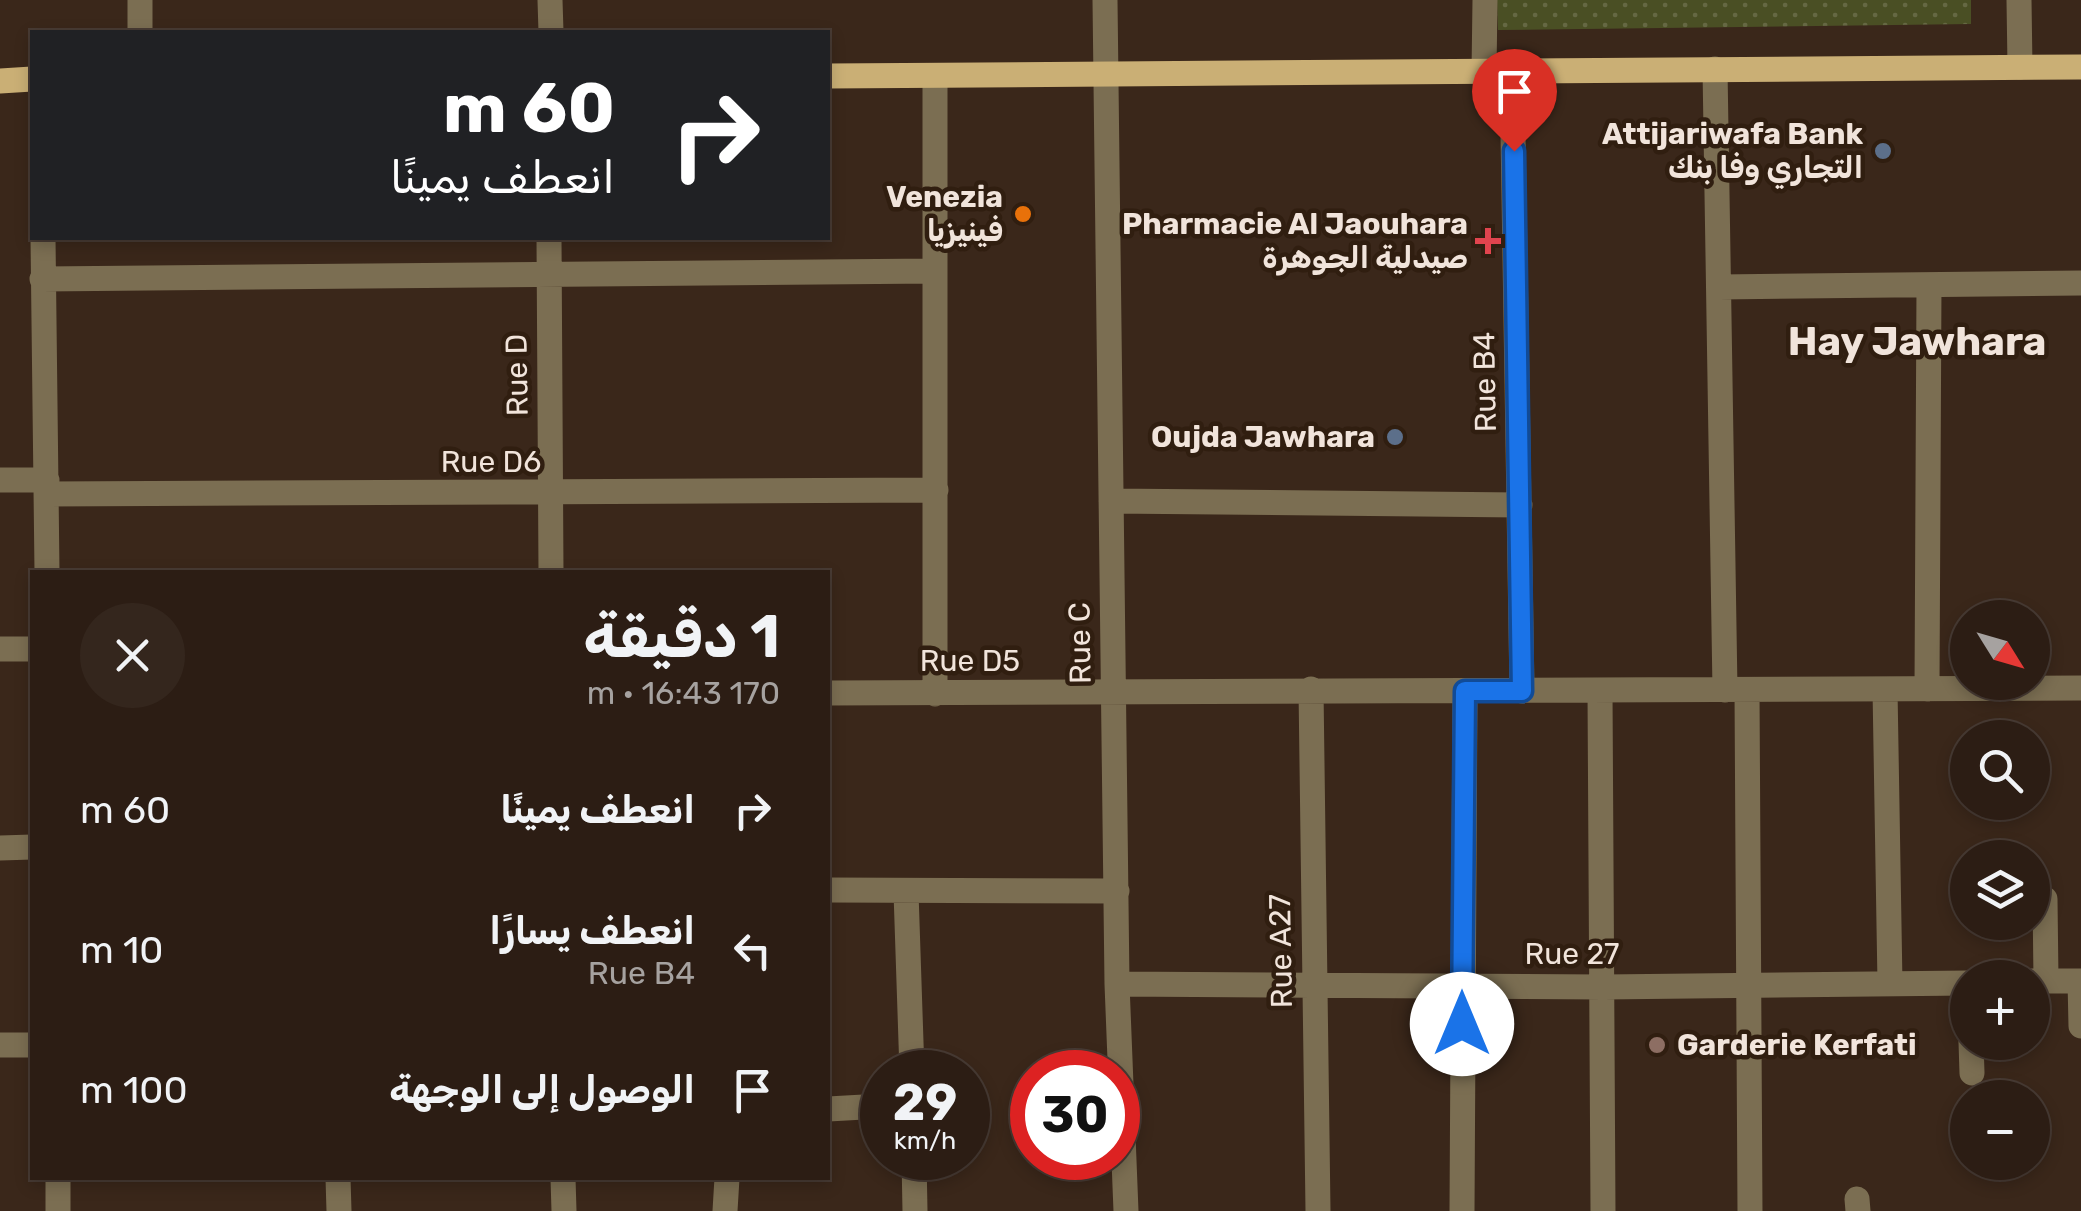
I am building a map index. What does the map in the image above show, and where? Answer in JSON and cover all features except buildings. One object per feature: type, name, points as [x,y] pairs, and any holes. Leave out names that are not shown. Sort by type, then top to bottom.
[{"type":"main road","points":[[830,76],[2081,67]]},
{"type":"main road","points":[[0,80],[30,79]]},
{"type":"street","points":[[140,0],[140,30]]},
{"type":"street","points":[[550,0],[552,30]]},
{"type":"street","name":"Rue C","points":[[1105,0],[1117,984],[1126,1211]]},
{"type":"street","points":[[1484,0],[1484,72]]},
{"type":"street","points":[[2018,0],[2020,67]]},
{"type":"street","points":[[1715,68],[1719,287],[1752,986],[1750,1211]]},
{"type":"street","name":"Rue B4","points":[[1512,72],[1522,691]]},
{"type":"street","points":[[934,694],[935,77]]},
{"type":"street","points":[[43,240],[47,570]]},
{"type":"street","name":"Rue D","points":[[549,240],[551,570]]},
{"type":"street","points":[[42,279],[934,271]]},
{"type":"street","points":[[1719,287],[2081,283]]},
{"type":"street","points":[[1927,689],[1930,285]]},
{"type":"street","name":"Rue D6","points":[[0,480],[47,487],[551,494],[936,490]]},
{"type":"street","points":[[1111,502],[1520,505]]},
{"type":"street","points":[[0,649],[30,649]]},
{"type":"street","name":"Rue D5","points":[[830,693],[2081,688]]},
{"type":"street","name":"Rue A27","points":[[1312,690],[1318,1211]]},
{"type":"street","points":[[1886,690],[1890,984]]},
{"type":"street","points":[[1462,1211],[1465,691]]},
{"type":"street","points":[[1600,691],[1603,1211]]},
{"type":"street","points":[[0,848],[30,847]]},
{"type":"street","points":[[830,890],[1117,891]]},
{"type":"street","points":[[906,892],[911,1050]]},
{"type":"street","points":[[2050,980],[2081,980],[2081,1026]]},
{"type":"street","name":"Rue 27","points":[[1117,984],[1604,987],[1950,983]]},
{"type":"street","points":[[0,1045],[30,1045]]},
{"type":"street","points":[[1971,1060],[1972,1073]]},
{"type":"street","points":[[830,1109],[860,1107]]},
{"type":"street","points":[[58,1180],[58,1211]]},
{"type":"street","points":[[338,1180],[338,1211]]},
{"type":"street","points":[[563,1180],[564,1211]]},
{"type":"street","points":[[725,1211],[727,1180]]},
{"type":"street","points":[[914,1180],[915,1211]]},
{"type":"green space","points":[[1497,0],[1971,0],[1971,24],[1498,30]]},
{"type":"place","name":"Attijariwafa Bank التجاري وفا بنك","points":[[1883,151]]},
{"type":"place","name":"Venezia فينيزيا","points":[[1023,214]]},
{"type":"place","name":"Pharmacie Al Jaouhara صيدلية الجوهرة","points":[[1488,241]]},
{"type":"place","name":"Oujda Jawhara","points":[[1395,437]]},
{"type":"place","name":"Garderie Kerfati","points":[[1657,1045]]},
{"type":"district","name":"Hay Jawhara","points":[[1917,341]]},
{"type":"route","points":[[1462,1024],[1465,691],[1522,691],[1514,151]]}]
